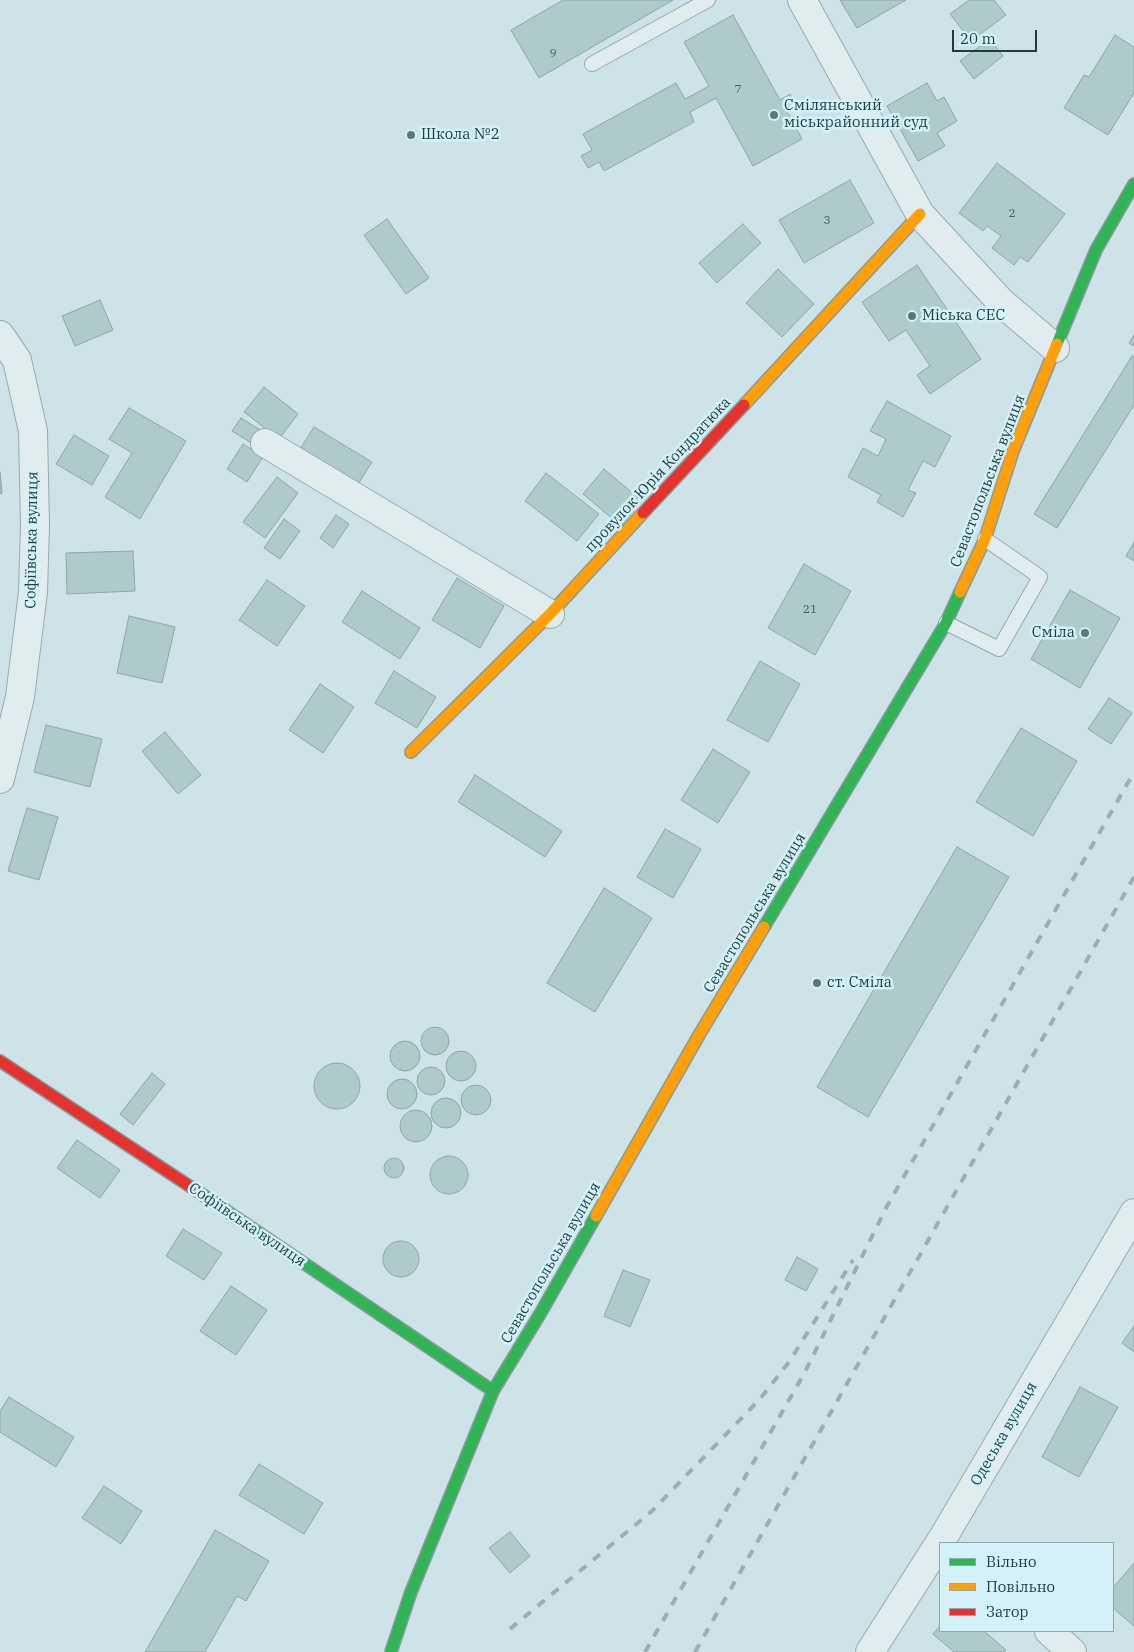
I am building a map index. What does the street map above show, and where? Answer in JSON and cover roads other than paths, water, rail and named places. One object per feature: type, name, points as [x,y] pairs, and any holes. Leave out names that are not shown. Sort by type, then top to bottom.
[{"type":"street","points":[[802,0],[920,214],[1001,302],[1056,348]]},
{"type":"street","name":"Севастопольська вулиця","points":[[391,1652],[411,1592],[493,1390],[545,1306],[699,1035],[946,624],[985,539],[1013,451],[1096,250],[1134,184]]},
{"type":"street","name":"провулок Юрія Кондратюка","points":[[411,752],[550,614],[920,214]]},
{"type":"street","name":"Софіївська вулиця","points":[[0,335],[17,360],[33,431],[35,525],[33,592],[20,697],[0,779]]},
{"type":"street","points":[[265,443],[550,614]]},
{"type":"street","name":"Софіївська вулиця","points":[[0,1062],[227,1211],[493,1390]]},
{"type":"street","name":"Одеська вулиця","points":[[948,1540],[1134,1213]]},
{"type":"street","name":"Одеська вулиця","points":[[870,1652],[939,1553]]},
{"type":"street","points":[[1050,1632],[1072,1652]]},
{"type":"lane","points":[[592,64],[708,0]]},
{"type":"lane","points":[[946,624],[999,649],[1040,577],[985,539]]},
{"type":"railway","points":[[645,1652],[805,1372],[886,1208],[1134,772]]},
{"type":"railway","points":[[695,1652],[1134,877]]},
{"type":"railway","points":[[510,1629],[652,1511],[760,1399],[789,1362],[853,1260]]},
{"type":"place","name":"Смілянський міськрайонний суд","points":[[774,115]]},
{"type":"place","name":"Школа №2","points":[[411,135]]},
{"type":"place","name":"Міська СЕС","points":[[912,316]]},
{"type":"place","name":"Сміла","points":[[1085,633]]},
{"type":"place","name":"ст. Сміла","points":[[817,983]]}]
